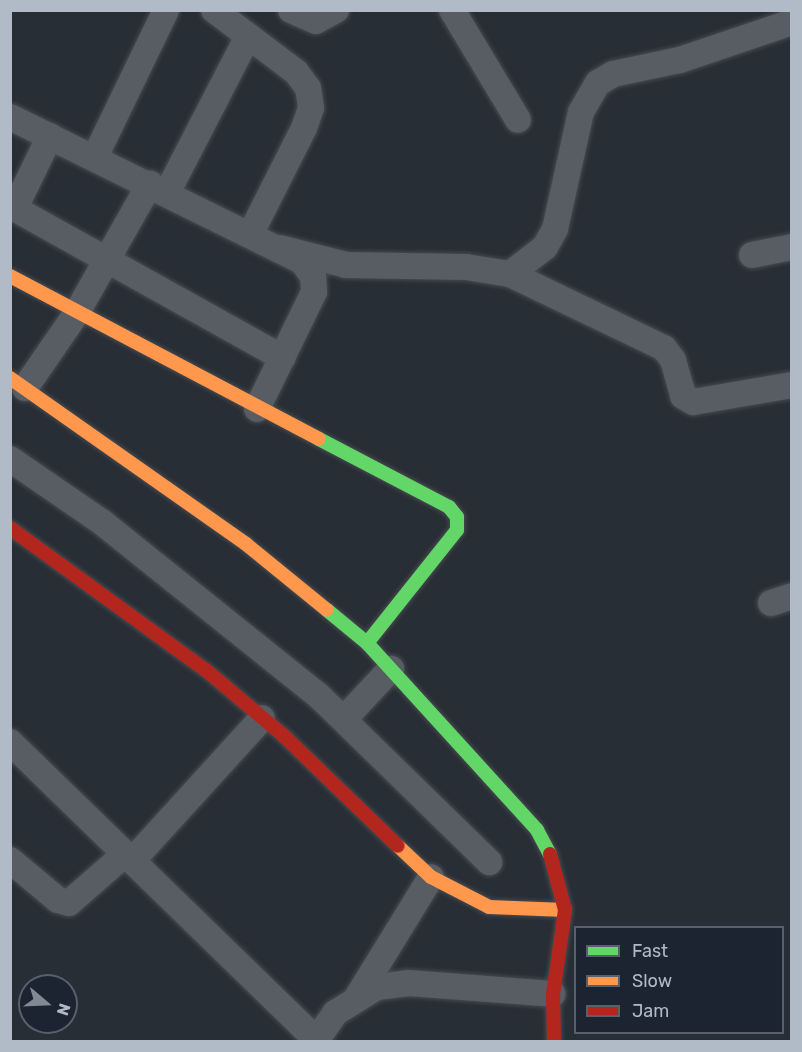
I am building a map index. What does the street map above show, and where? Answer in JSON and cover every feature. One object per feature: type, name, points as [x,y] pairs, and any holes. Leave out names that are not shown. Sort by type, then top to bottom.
[{"type":"street","points":[[94,158],[166,10]]},
{"type":"street","points":[[214,10],[296,72],[308,88],[311,108],[251,233]]},
{"type":"street","points":[[291,10],[316,21],[336,10]]},
{"type":"street","points":[[452,10],[518,120]]},
{"type":"street","points":[[510,273],[545,247],[555,229],[581,112],[598,83],[613,74],[689,57],[792,22]]},
{"type":"street","points":[[248,36],[158,188],[108,260],[76,314],[17,383],[246,544],[367,643],[537,830],[556,867],[565,910],[553,993],[554,1041]]},
{"type":"street","points":[[10,117],[251,233],[302,261],[313,276],[314,292],[284,358],[257,409]]},
{"type":"street","points":[[50,136],[13,207],[284,358]]},
{"type":"street","points":[[752,255],[792,247]]},
{"type":"street","points":[[280,248],[346,265],[466,267],[510,273],[664,348],[673,360],[683,396],[693,402],[792,385]]},
{"type":"street","points":[[14,284],[448,507],[458,517],[457,530],[449,543],[367,643]]},
{"type":"street","points":[[10,459],[103,523],[344,719],[489,862]]},
{"type":"street","points":[[10,528],[148,626],[262,718],[430,877],[489,907],[565,910]]},
{"type":"street","points":[[344,719],[392,669]]},
{"type":"street","points":[[10,860],[58,900],[69,903],[128,857],[262,718]]},
{"type":"street","points":[[10,742],[315,1041],[335,1013],[377,987],[408,983],[553,993]]},
{"type":"street","points":[[356,1000],[430,877]]},
{"type":"traffic: fast","points":[[319,439],[449,507],[457,517],[457,530],[367,643]]},
{"type":"traffic: fast","points":[[327,610],[367,643],[537,830],[550,854]]},
{"type":"traffic: slow","points":[[10,276],[319,439]]},
{"type":"traffic: slow","points":[[10,378],[246,544],[327,610]]},
{"type":"traffic: slow","points":[[398,846],[431,877],[489,907],[565,910]]},
{"type":"traffic: jam","points":[[10,528],[207,671],[284,736],[398,846]]},
{"type":"traffic: jam","points":[[550,854],[565,910],[553,994],[554,1042]]}]
